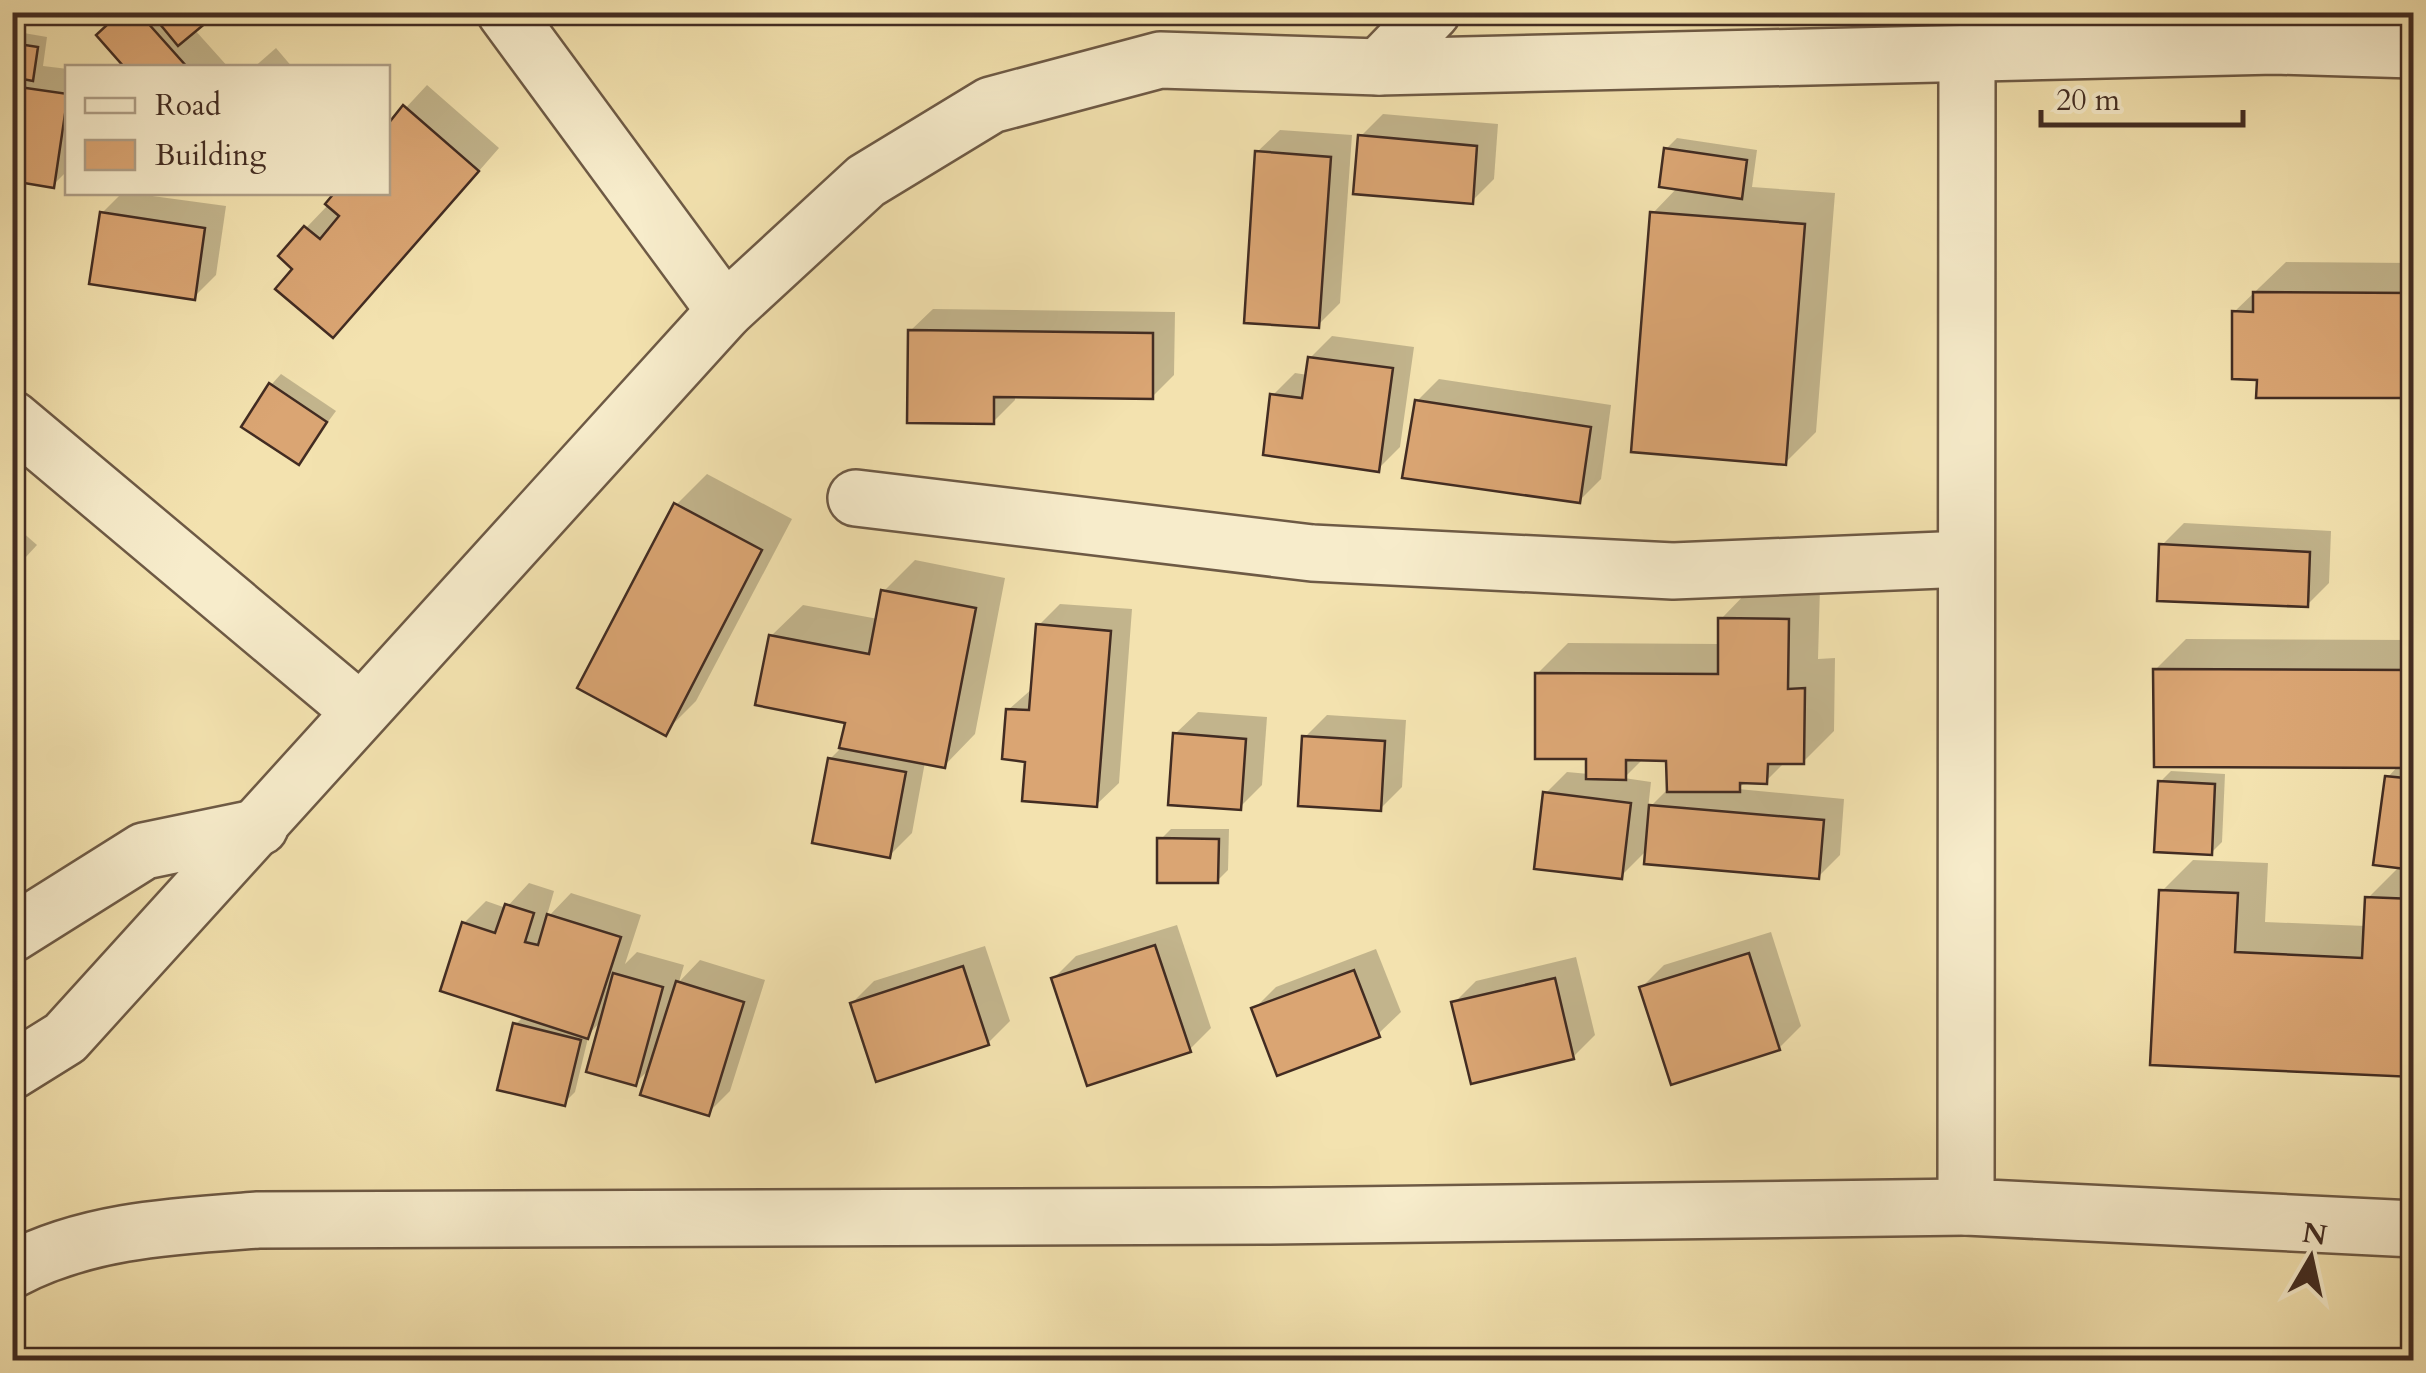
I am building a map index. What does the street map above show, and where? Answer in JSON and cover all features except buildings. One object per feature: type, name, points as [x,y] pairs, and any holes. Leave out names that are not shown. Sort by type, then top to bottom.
[{"type":"street","points":[[505,12],[725,311]]},
{"type":"street","points":[[1379,68],[1432,12]]},
{"type":"street","points":[[12,1071],[66,1038],[725,311],[866,181],[990,105],[1160,60],[1379,68],[1967,55],[2277,30],[2414,50]]},
{"type":"street","points":[[1966,1207],[1967,55]]},
{"type":"street","points":[[12,419],[360,711]]},
{"type":"street","points":[[856,498],[1312,553],[1673,570],[1966,559]]},
{"type":"street","points":[[12,934],[144,851],[260,827]]},
{"type":"street","points":[[12,1270],[39,1256],[148,1228],[258,1220],[1263,1216],[1966,1207],[2414,1229]]}]
